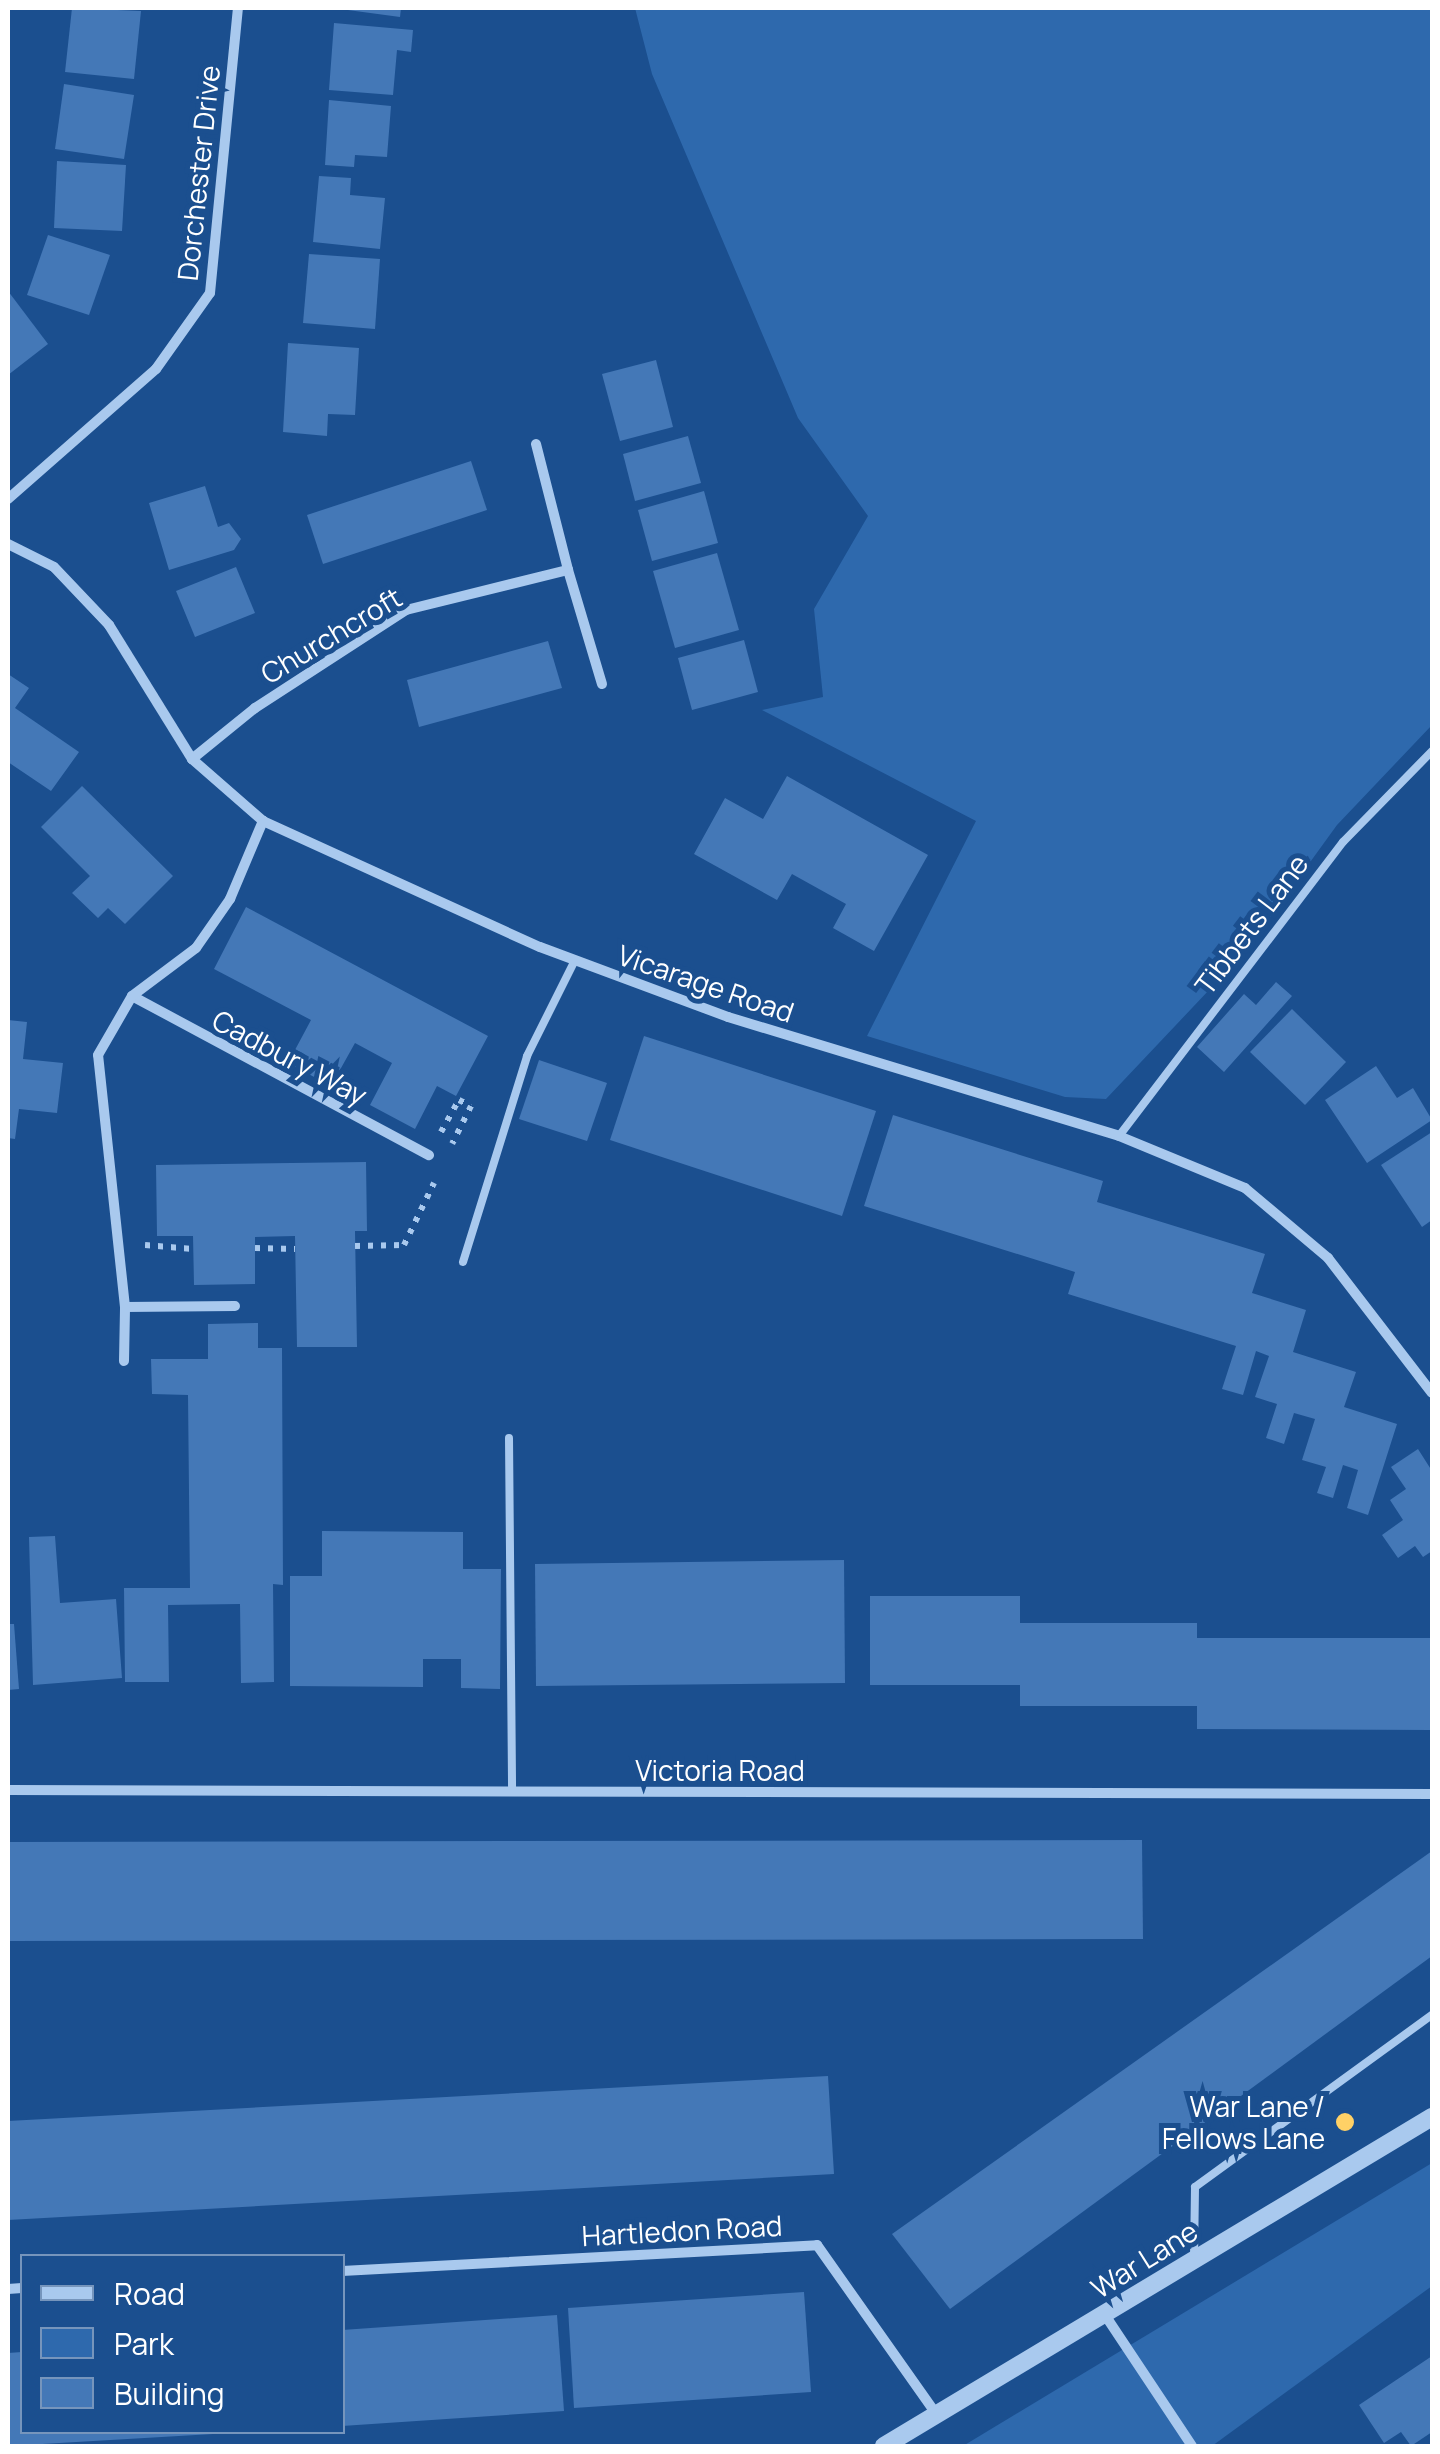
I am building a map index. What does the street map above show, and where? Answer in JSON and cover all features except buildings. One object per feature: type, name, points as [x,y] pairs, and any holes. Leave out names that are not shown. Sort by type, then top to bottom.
[{"type":"street","name":"Dorchester Drive","points":[[8,499],[156,368],[210,293],[238,8]]},
{"type":"street","points":[[536,444],[602,684]]},
{"type":"street","name":"Vicarage Road","points":[[8,544],[54,567],[109,625],[192,758],[264,820],[575,960],[764,1028],[1119,1136],[1244,1188],[1328,1258],[1432,1393]]},
{"type":"street","name":"Churchcroft","points":[[192,758],[256,708],[406,610],[568,570]]},
{"type":"street","points":[[124,1361],[125,1307],[98,1055],[132,996],[196,948],[230,899],[264,820]]},
{"type":"street","name":"Cadbury Way","points":[[132,996],[428,1156]]},
{"type":"street","points":[[125,1307],[235,1306]]},
{"type":"street","name":"Victoria Road","points":[[8,1790],[1432,1794]]},
{"type":"street","name":"War Lane","points":[[884,2446],[1432,2117]]},
{"type":"street","name":"Hartledon Road","points":[[345,2271],[817,2245],[936,2414]]},
{"type":"street","points":[[1106,2316],[1192,2446]]},
{"type":"lane","name":"Tibbets Lane","points":[[1119,1136],[1342,842],[1432,752]]},
{"type":"lane","points":[[463,1262],[526,1056],[575,960]]},
{"type":"lane","points":[[509,1438],[512,1792]]},
{"type":"lane","points":[[1194,2259],[1195,2187],[1432,2015]]},
{"type":"path","points":[[119,1244],[193,1249]]},
{"type":"path","points":[[255,1248],[295,1248]]},
{"type":"green space","points":[[635,8],[1432,8],[1432,725],[1337,825],[1245,952],[1106,1099],[1065,1097],[867,1036],[976,821],[762,710],[823,697],[814,609],[868,516],[798,418],[652,74]]},
{"type":"green space","points":[[1432,2163],[1432,2286],[1212,2446],[963,2446]]},
{"type":"place","name":"War Lane / Fellows Lane","points":[[1345,2122]]}]
